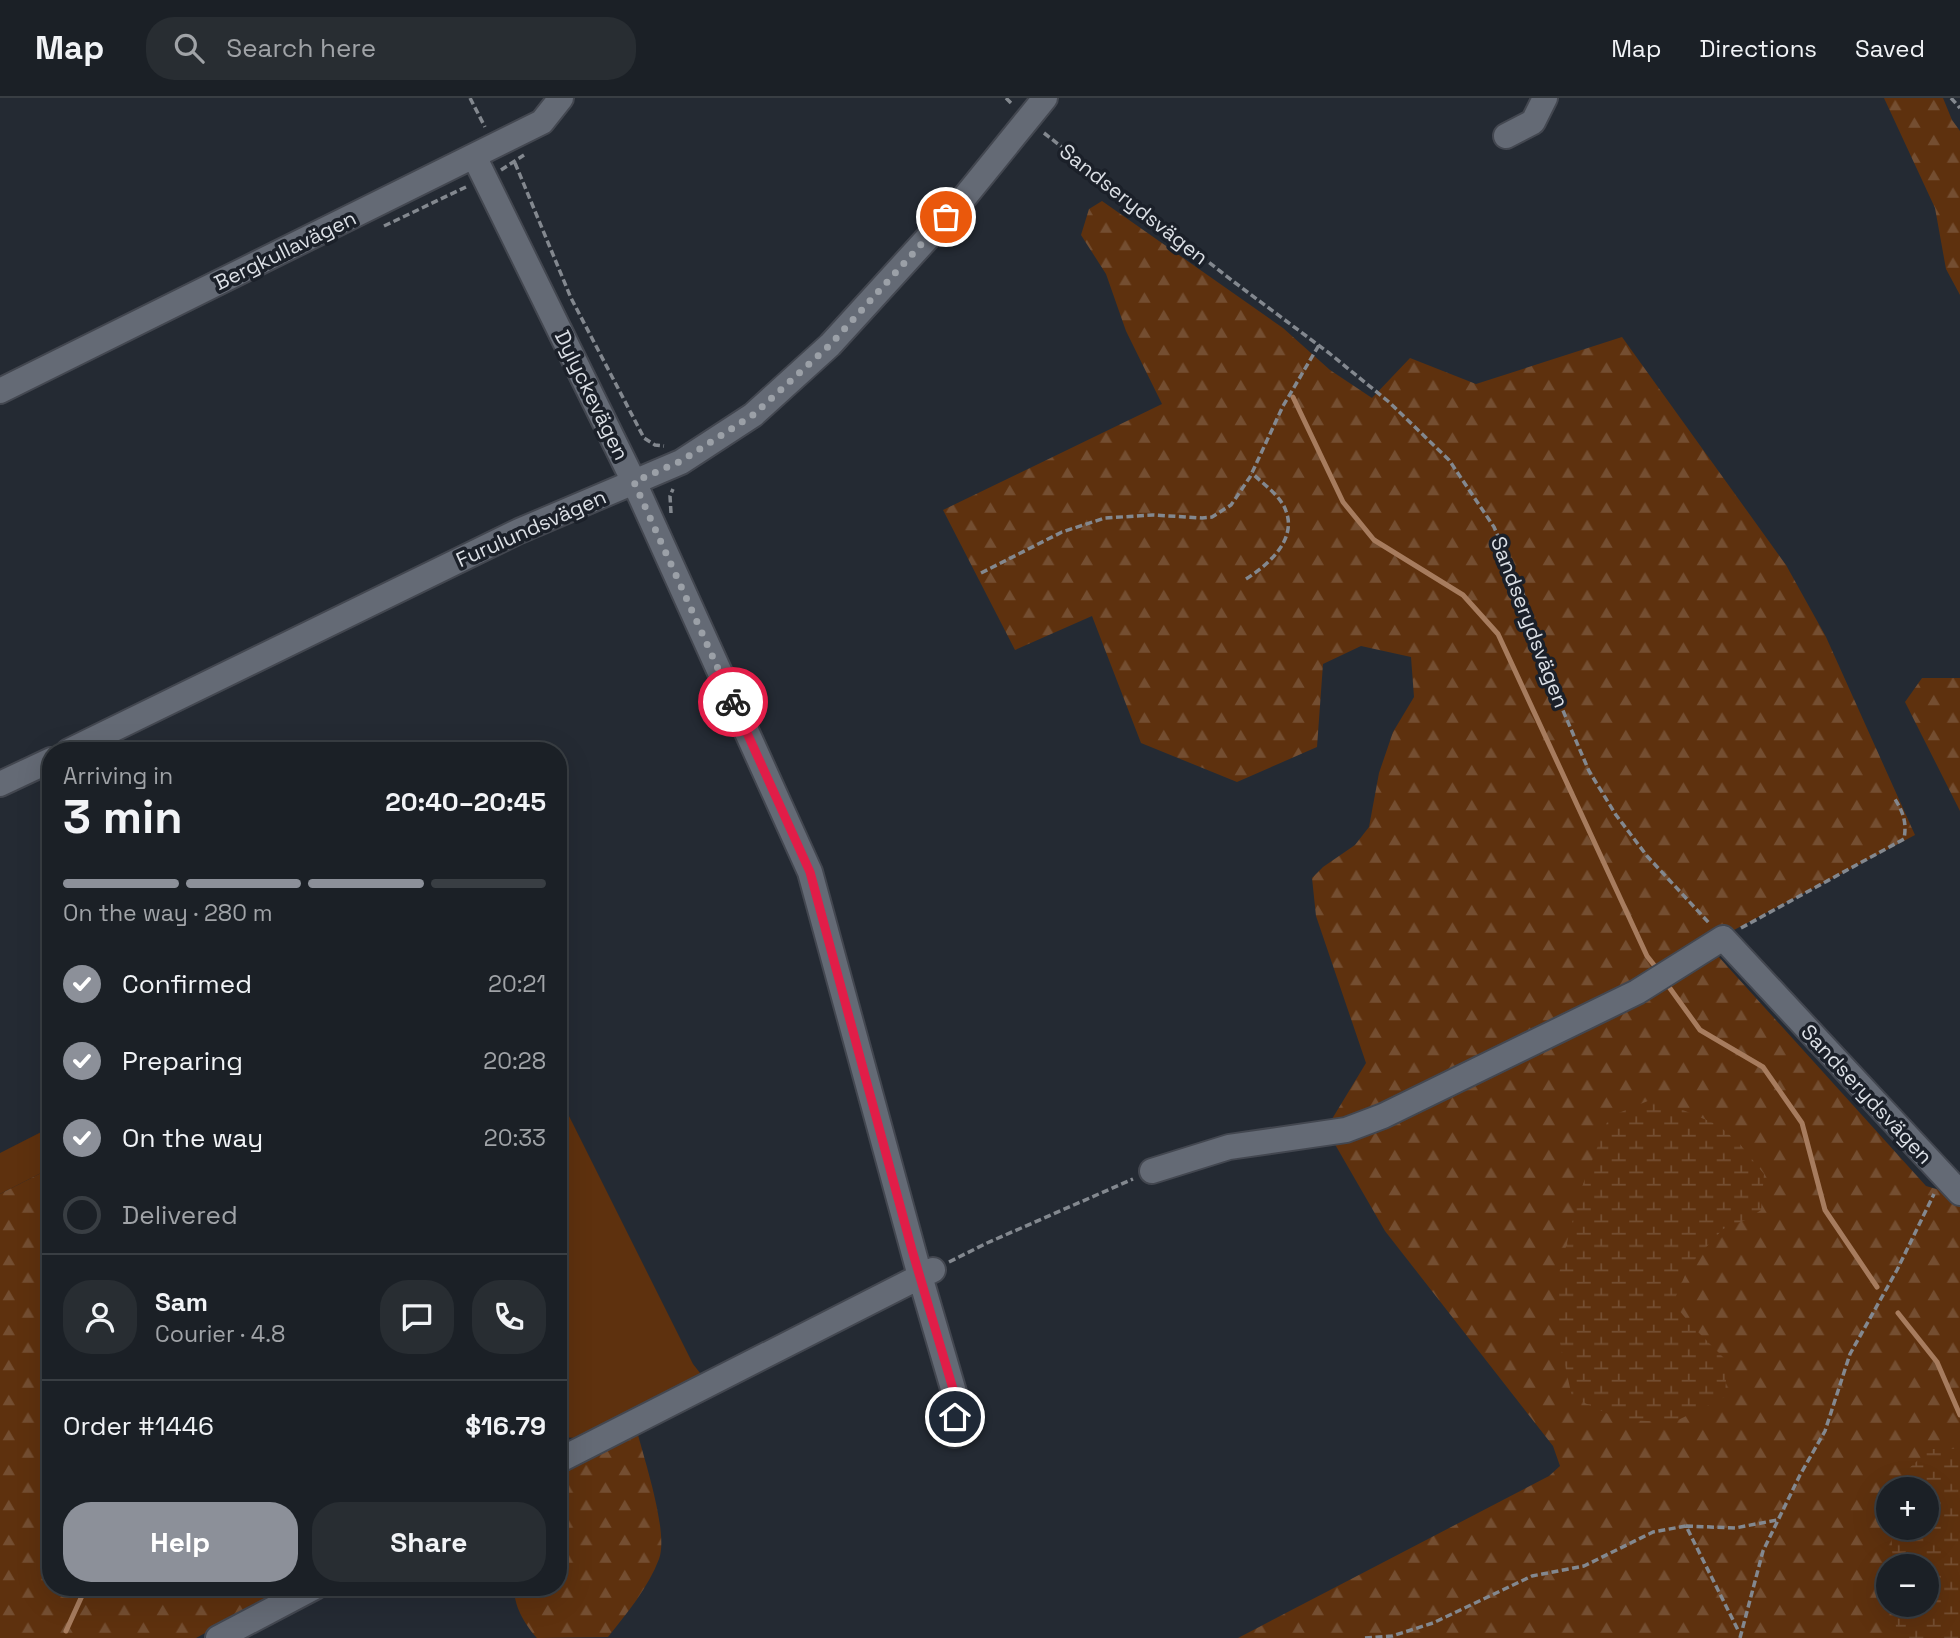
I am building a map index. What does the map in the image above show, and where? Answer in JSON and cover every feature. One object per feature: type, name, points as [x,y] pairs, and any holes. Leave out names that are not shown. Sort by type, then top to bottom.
[{"type":"street","name":"Bergkullavägen","points":[[0,391],[542,122],[561,98]]},
{"type":"street","name":"Furulundsvägen","points":[[87,742],[519,531],[681,461],[753,415],[830,345],[964,198],[1045,98]]},
{"type":"street","points":[[1506,136],[1533,122],[1545,98]]},
{"type":"street","name":"Dylyckevägen","points":[[485,151],[810,872],[927,1273],[956,1399],[954,1435]]},
{"type":"street","points":[[0,784],[42,764]]},
{"type":"street","points":[[1152,1171],[1229,1147],[1346,1130],[1383,1116],[1637,992],[1723,937]]},
{"type":"street","name":"Sandserydsvägen","points":[[1723,937],[1952,1185]]},
{"type":"street","points":[[567,1456],[927,1273]]},
{"type":"street","points":[[218,1638],[298,1596]]},
{"type":"path","points":[[470,98],[485,151]]},
{"type":"path","points":[[1951,98],[1960,108]]},
{"type":"path","name":"Sandserydsvägen","points":[[1028,120],[1148,216],[1319,345],[1389,402],[1449,460],[1494,527],[1526,601],[1552,685],[1589,771],[1616,815],[1647,856],[1723,937]]},
{"type":"path","points":[[515,163],[571,298],[644,438],[675,452],[686,470],[675,481],[670,496],[671,513],[675,522]]},
{"type":"path","points":[[981,573],[1062,532],[1105,518],[1153,515],[1212,517],[1231,505],[1252,473],[1283,406],[1319,345]]},
{"type":"path","points":[[1246,579],[1266,566],[1278,551],[1288,531],[1286,511],[1274,494],[1252,473]]},
{"type":"path","points":[[1723,937],[1904,839],[1906,827],[1903,812],[1895,799]]},
{"type":"path","points":[[927,1273],[987,1243],[1152,1171]]},
{"type":"path","points":[[1740,1636],[1763,1551],[1825,1431],[1850,1354],[1897,1270],[1952,1185]]},
{"type":"path","points":[[1365,1638],[1392,1636],[1433,1623],[1532,1576],[1584,1566],[1653,1532],[1686,1525],[1735,1528],[1779,1519]]},
{"type":"path","points":[[1686,1525],[1740,1636]]},
{"type":"green space","points":[[1884,98],[1943,98],[1960,131],[1960,295],[1946,269],[1935,208]]},
{"type":"green space","points":[[1102,201],[1283,328],[1330,370],[1372,398],[1410,358],[1476,384],[1622,337],[1786,565],[1826,637],[1915,835],[1734,930],[1718,956],[1926,1186],[1960,1196],[1960,1638],[1238,1638],[1549,1476],[1560,1466],[1553,1446],[1385,1231],[1329,1134],[1332,1119],[1366,1063],[1316,916],[1312,878],[1355,845],[1369,827],[1379,773],[1393,732],[1414,697],[1411,657],[1361,646],[1323,664],[1317,747],[1237,782],[1141,743],[1092,616],[1015,650],[943,510],[1162,404],[1126,331],[1106,274],[1081,235],[1089,209]]},
{"type":"green space","points":[[1922,678],[1960,678],[1960,811],[1905,702]]},
{"type":"green space","points":[[1655,1098],[1718,1125],[1739,1143],[1764,1174],[1761,1210],[1748,1219],[1723,1229],[1689,1266],[1673,1303],[1727,1361],[1725,1397],[1674,1422],[1621,1420],[1572,1397],[1559,1338],[1555,1289],[1580,1192],[1609,1117]]},
{"type":"green space","points":[[567,1112],[693,1364],[704,1378],[577,1438],[567,1437]]},
{"type":"green space","points":[[42,1132],[42,1173],[0,1194],[0,1153]]},
{"type":"green space","points":[[42,1173],[42,1596],[273,1596],[196,1638],[0,1638],[0,1194]]},
{"type":"green space","points":[[637,1431],[658,1514],[661,1547],[659,1559],[649,1580],[608,1637],[537,1638],[524,1621],[516,1600],[515,1596],[567,1596],[567,1465]]},
{"type":"green space","points":[[1930,1449],[1960,1449],[1960,1638],[1897,1638],[1895,1617],[1939,1617],[1939,1554],[1892,1554],[1892,1540],[1939,1540],[1939,1477],[1903,1477]]},
{"type":"waterway","points":[[1293,397],[1343,502],[1374,540],[1463,595],[1498,634],[1647,956],[1654,965]]},
{"type":"waterway","points":[[1669,987],[1700,1030],[1763,1067],[1802,1123],[1825,1210],[1877,1287]]},
{"type":"waterway","points":[[1898,1313],[1937,1362],[1960,1415]]},
{"type":"waterway","points":[[66,1631],[82,1596]]},
{"type":"way so far","points":[[733,702],[634,482],[681,461],[753,415],[830,345],[946,217]]},
{"type":"route","points":[[733,702],[810,872],[912,1250],[956,1399],[955,1417]]}]
